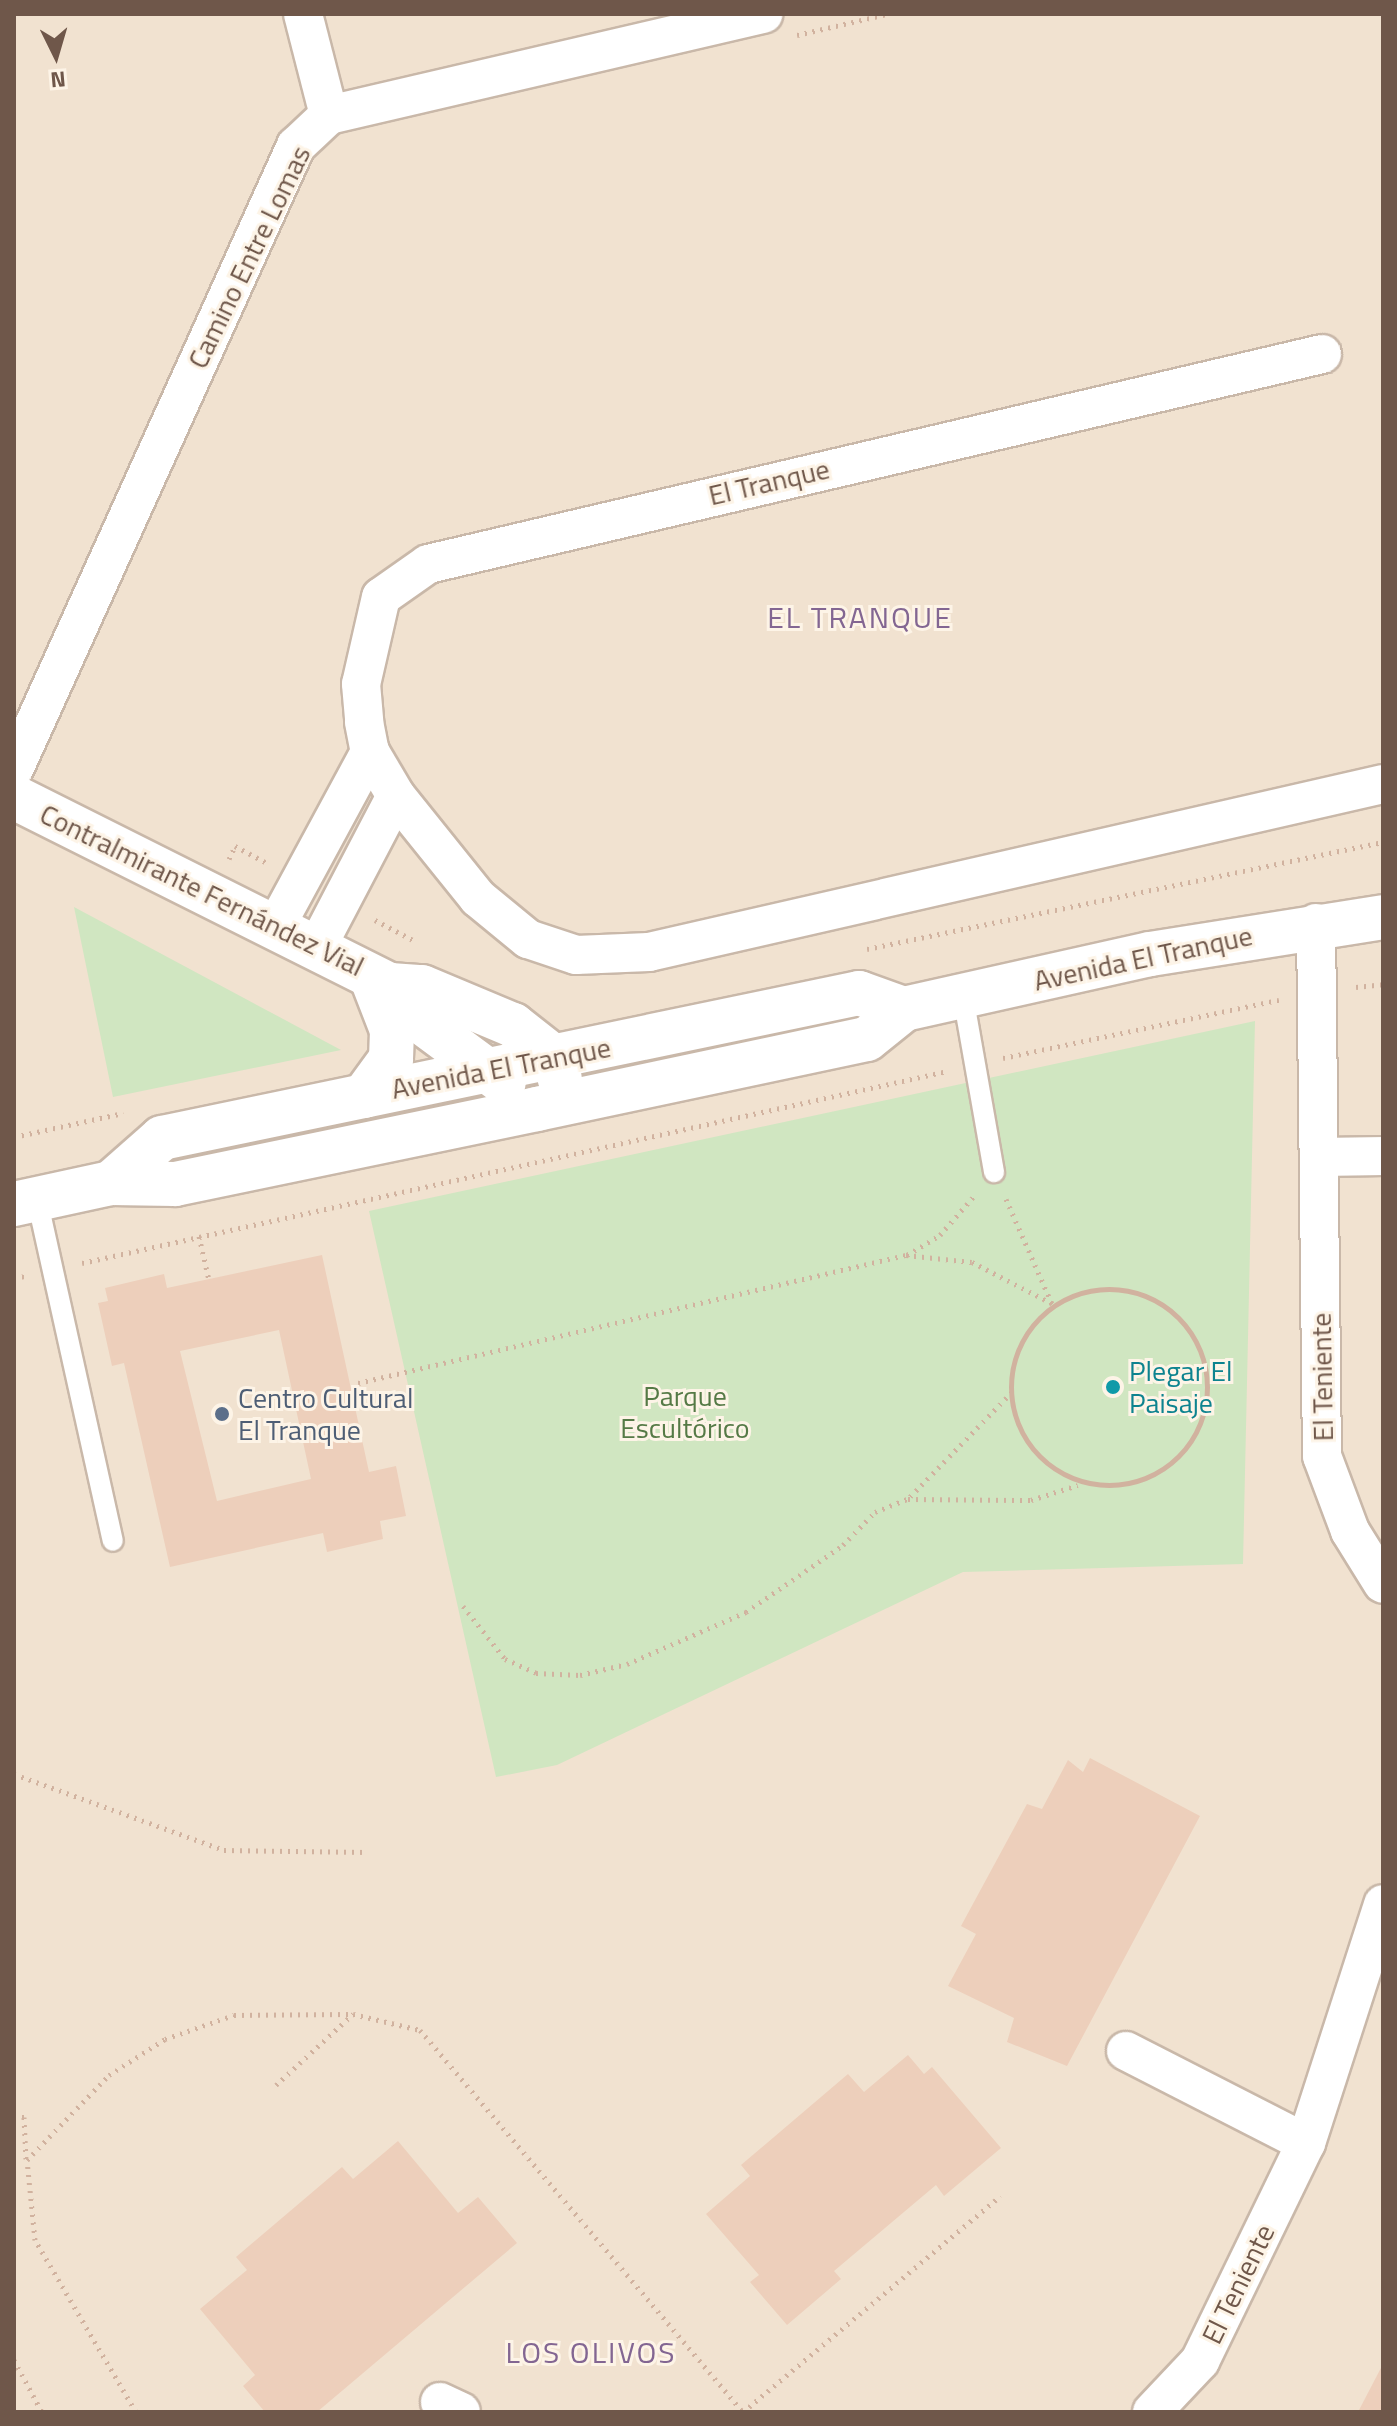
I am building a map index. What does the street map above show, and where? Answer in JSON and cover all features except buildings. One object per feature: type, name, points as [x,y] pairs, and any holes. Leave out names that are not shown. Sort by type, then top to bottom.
[{"type":"main road","name":"Contralmirante Fernández Vial","points":[[14,797],[277,924],[380,980],[422,987],[513,1025],[555,1058]]},
{"type":"main road","name":"Avenida El Tranque","points":[[26,1201],[111,1183],[175,1184],[551,1106],[867,1039],[904,1009],[1316,923],[1383,917]]},
{"type":"main road","name":"Contralmirante Fernández Vial","points":[[380,980],[400,1006],[490,1072],[551,1106]]},
{"type":"main road","points":[[364,1096],[391,1059],[392,1030],[380,980]]},
{"type":"main road","name":"Avenida El Tranque","points":[[111,1183],[162,1138],[859,993],[904,1009]]},
{"type":"main road","points":[[551,1106],[555,1058]]},
{"type":"street","points":[[303,14],[329,115]]},
{"type":"street","name":"Camino Entre Lomas","points":[[14,769],[296,146],[329,115],[774,26]]},
{"type":"street","name":"El Tranque","points":[[1322,354],[428,564],[381,597],[371,624],[361,684],[370,752],[396,796],[505,923],[551,949],[609,957],[1383,784]]},
{"type":"street","points":[[277,924],[370,752]]},
{"type":"street","points":[[318,945],[396,796]]},
{"type":"street","name":"El Teniente","points":[[1316,923],[1322,1157],[1322,1456],[1350,1531],[1383,1584]]},
{"type":"street","points":[[1322,1157],[1383,1156]]},
{"type":"street","name":"El Teniente","points":[[1152,2412],[1200,2361],[1306,2143],[1383,1904]]},
{"type":"street","points":[[1126,2051],[1306,2143]]},
{"type":"lane","points":[[963,996],[979,1063],[994,1172]]},
{"type":"lane","points":[[26,1201],[53,1269],[113,1541]]},
{"type":"path","points":[[774,26],[887,14]]},
{"type":"path","points":[[855,952],[1383,842]]},
{"type":"path","points":[[14,1278],[979,1063],[1318,991],[1383,984]]},
{"type":"path","points":[[358,1383],[906,1255],[940,1235],[994,1172],[1053,1304]]},
{"type":"path","points":[[199,1236],[209,1280]]},
{"type":"path","points":[[906,1255],[972,1262],[1053,1304]]},
{"type":"path","points":[[463,1606],[505,1659],[536,1673],[580,1675],[627,1664],[746,1612],[843,1545],[875,1512],[908,1499],[1031,1500],[1079,1485],[1124,1484],[1164,1471],[1189,1445],[1201,1415],[1205,1363],[1198,1336],[1175,1312],[1136,1291],[1096,1290],[1053,1304],[1025,1339],[1013,1392],[1027,1448],[1079,1485]]},
{"type":"path","points":[[908,1499],[1013,1392]]},
{"type":"path","points":[[14,1774],[224,1850],[368,1852]]},
{"type":"path","points":[[276,2085],[353,2014]]},
{"type":"path","points":[[27,2160],[109,2075],[165,2039],[234,2015],[353,2014],[420,2030],[743,2412],[1000,2196]]},
{"type":"path","points":[[14,2117],[24,2117],[35,2240],[136,2412]]},
{"type":"path","points":[[14,2360],[42,2412]]},
{"type":"shaded area","points":[[14,14],[1383,14],[1383,2412],[14,2412]]},
{"type":"green space","points":[[74,907],[341,1050],[113,1097]]},
{"type":"green space","name":"Parque Escultórico","points":[[1255,1021],[1243,1564],[963,1572],[557,1765],[496,1777],[369,1211]]},
{"type":"place","name":"Plegar El Paisaje","points":[[1113,1387]]},
{"type":"place","name":"Centro Cultural El Tranque","points":[[222,1414]]},
{"type":"district","name":"EL TRANQUE","points":[[860,617]]},
{"type":"district","name":"LOS OLIVOS","points":[[591,2352]]}]
